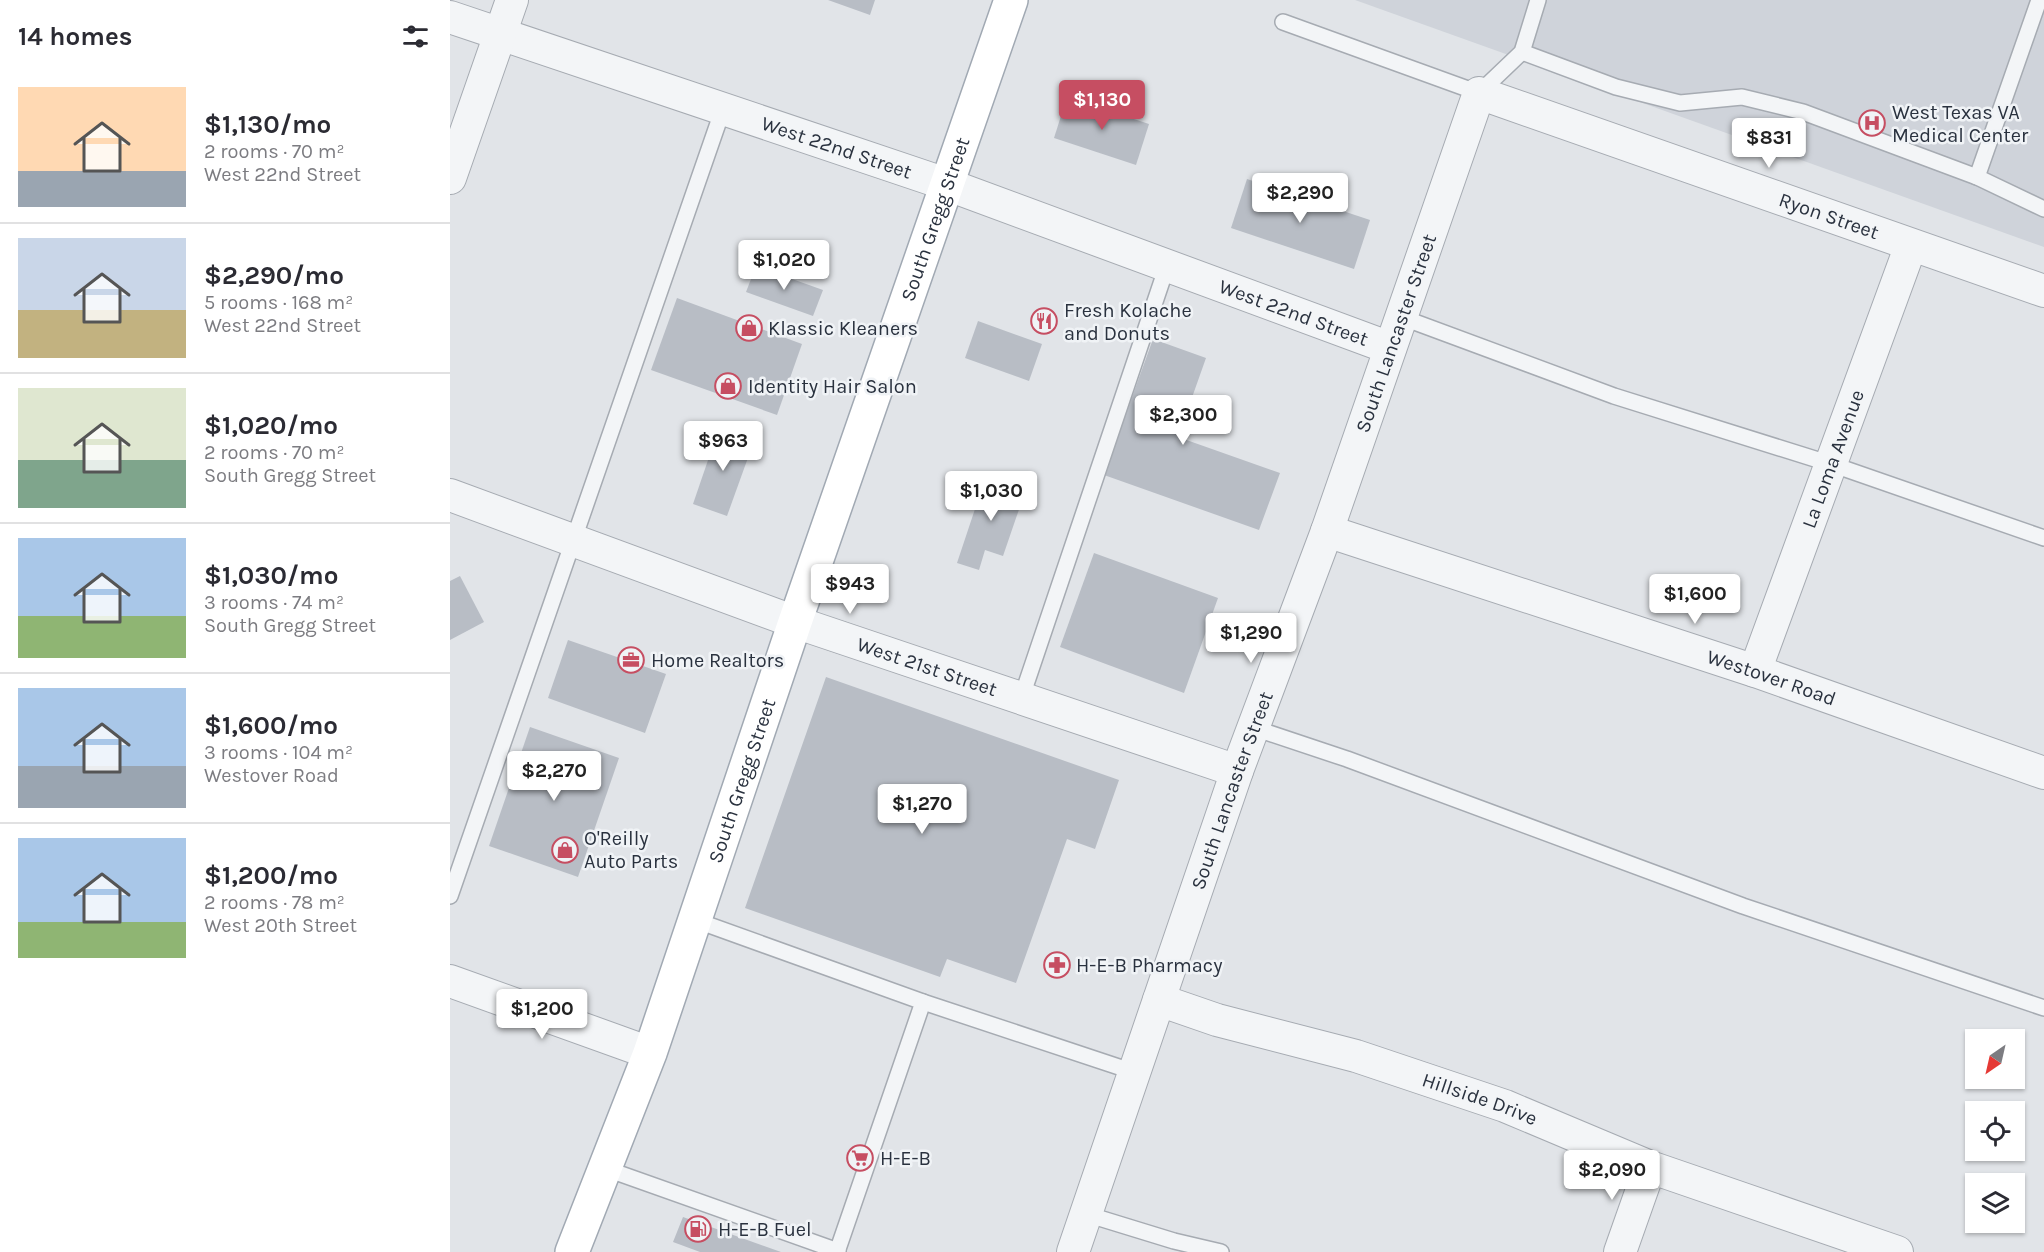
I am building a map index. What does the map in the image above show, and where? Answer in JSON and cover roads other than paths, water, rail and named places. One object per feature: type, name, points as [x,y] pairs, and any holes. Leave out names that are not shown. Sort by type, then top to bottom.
[{"type":"main road","name":"South Gregg Street","points":[[572,1252],[650,1053],[795,622],[1011,0]]},
{"type":"street","points":[[450,178],[512,0]]},
{"type":"street","name":"West 22nd Street","points":[[450,16],[946,184],[1390,348]]},
{"type":"street","name":"Ryon Street","points":[[1479,93],[2044,291]]},
{"type":"street","name":"South Lancaster Street","points":[[1073,1252],[1238,771],[1327,531],[1479,93]]},
{"type":"street","name":"La Loma Avenue","points":[[1755,671],[1911,245]]},
{"type":"street","name":"West 21st Street","points":[[450,495],[795,622],[1238,771]]},
{"type":"street","name":"Westover Road","points":[[1327,531],[1755,671],[2044,773]]},
{"type":"street","points":[[450,981],[650,1053]]},
{"type":"street","name":"Hillside Drive","points":[[1159,1000],[1217,1020],[1356,1056],[1505,1106],[1650,1167],[1897,1252]]},
{"type":"street","points":[[1620,1252],[1650,1167]]},
{"type":"lane","points":[[1283,22],[1479,93],[1522,52],[1538,0]]},
{"type":"lane","points":[[1977,177],[2039,0]]},
{"type":"lane","points":[[1522,52],[1616,87],[1680,104],[1742,97],[1803,112],[1977,177],[2044,209]]},
{"type":"lane","points":[[450,896],[723,109]]},
{"type":"lane","points":[[1021,699],[1167,266]]},
{"type":"lane","points":[[1401,317],[1614,396],[1831,464],[2044,537]]},
{"type":"lane","points":[[1254,728],[1347,759],[1743,906],[2044,1008]]},
{"type":"lane","points":[[694,920],[923,1002],[1134,1072]]},
{"type":"lane","points":[[604,1168],[838,1252],[923,1002]]},
{"type":"lane","points":[[1086,1214],[1174,1241],[1221,1252]]},
{"type":"place","name":"West Texas VA Medical Center","points":[[1872,123]]},
{"type":"place","name":"Fresh Kolache and Donuts","points":[[1044,321]]},
{"type":"place","name":"Klassic Kleaners","points":[[749,328]]},
{"type":"place","name":"Identity Hair Salon","points":[[728,386]]},
{"type":"place","name":"Home Realtors","points":[[631,660]]},
{"type":"place","name":"O'Reilly Auto Parts","points":[[565,850]]},
{"type":"place","name":"H-E-B Pharmacy","points":[[1057,965]]},
{"type":"place","name":"H-E-B","points":[[860,1158]]},
{"type":"place","name":"H-E-B Fuel","points":[[698,1229]]}]
